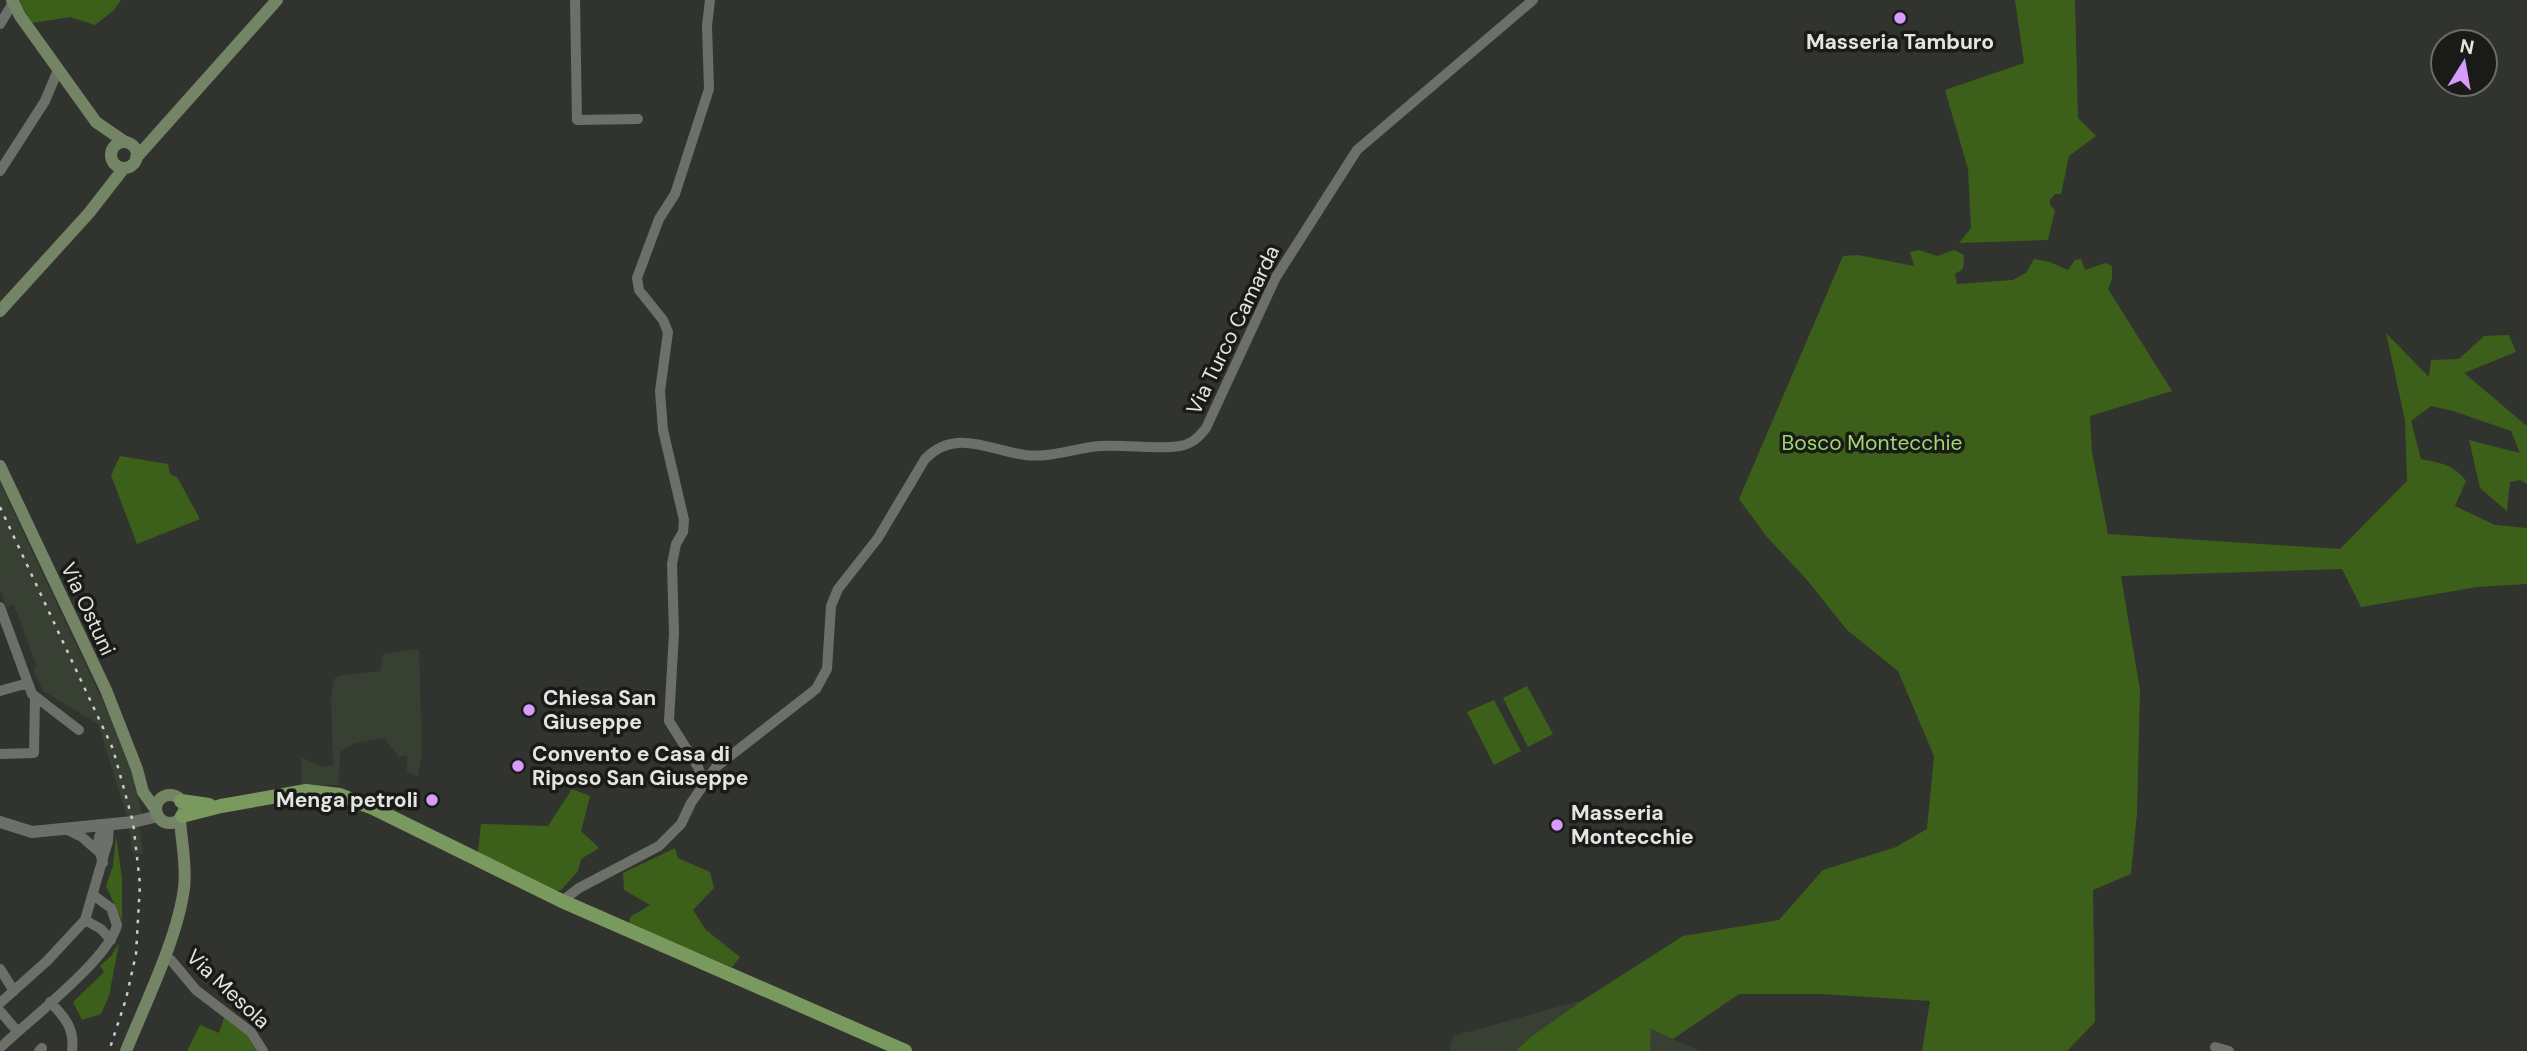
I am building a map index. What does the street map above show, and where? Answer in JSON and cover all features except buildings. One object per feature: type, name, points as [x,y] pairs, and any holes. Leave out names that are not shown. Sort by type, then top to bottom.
[{"type":"main road","points":[[0,311],[99,200],[116,163],[114,147],[132,149],[157,136],[276,0]]},
{"type":"main road","points":[[13,2],[96,122],[116,163]]},
{"type":"main road","points":[[96,122],[132,149]]},
{"type":"main road","points":[[116,163],[132,165],[132,149]]},
{"type":"main road","name":"Via Ostuni","points":[[0,466],[106,690],[137,769],[143,792],[168,815]]},
{"type":"main road","points":[[126,1051],[164,958],[183,895],[185,859],[182,845],[168,815],[175,796],[153,789],[137,769]]},
{"type":"main road","points":[[168,815],[306,792],[340,795],[373,808],[562,901],[905,1051]]},
{"type":"street","points":[[575,0],[577,120],[638,118]]},
{"type":"street","points":[[704,784],[698,767],[669,721],[674,633],[672,564],[676,544],[683,532],[684,520],[663,430],[660,391],[668,332],[663,320],[639,290],[638,278],[659,219],[675,194],[709,89],[707,26],[710,0]]},
{"type":"street","name":"Via Turco Camarda","points":[[562,901],[579,888],[659,846],[681,824],[716,767],[795,707],[820,682],[827,669],[831,606],[838,589],[878,538],[925,460],[933,452],[942,446],[963,442],[1048,456],[1099,446],[1181,446],[1195,441],[1206,428],[1276,277],[1357,150],[1533,0]]},
{"type":"street","points":[[0,24],[13,2]]},
{"type":"street","points":[[0,171],[45,102],[58,70]]},
{"type":"street","points":[[0,607],[32,694],[79,730]]},
{"type":"street","points":[[0,691],[28,683]]},
{"type":"street","points":[[0,754],[34,754],[36,696]]},
{"type":"street","points":[[0,822],[32,832],[168,815]]},
{"type":"street","points":[[103,863],[98,835],[109,824]]},
{"type":"street","points":[[0,1003],[47,961],[85,920],[103,863],[109,824]]},
{"type":"street","points":[[65,829],[82,837],[100,852]]},
{"type":"street","points":[[0,1048],[50,1003],[111,940],[117,925],[110,908],[93,895]]},
{"type":"street","points":[[85,920],[101,929],[111,940]]},
{"type":"street","name":"Via Mesola","points":[[164,958],[171,960],[196,990],[251,1032],[262,1051]]},
{"type":"street","points":[[0,969],[14,991]]},
{"type":"street","points":[[50,1003],[69,1024],[72,1051]]},
{"type":"street","points":[[0,1011],[17,1031]]},
{"type":"street","points":[[2215,1048],[2229,1051]]},
{"type":"shaded area","points":[[0,483],[107,710],[133,774],[142,815],[138,818],[143,854],[133,853],[127,817],[98,724],[43,691],[33,669],[37,667],[14,605],[6,607],[0,588]]},
{"type":"shaded area","points":[[419,649],[422,754],[418,776],[407,772],[407,755],[399,757],[384,738],[353,744],[340,752],[339,785],[302,785],[301,757],[323,767],[333,765],[331,696],[334,679],[380,671],[383,654]]},
{"type":"shaded area","points":[[1583,1000],[1701,1051],[1449,1051],[1453,1036]]},
{"type":"green space","points":[[18,0],[121,0],[114,10],[95,25],[70,17],[32,23]]},
{"type":"green space","points":[[2015,0],[2075,0],[2078,118],[2096,136],[2069,156],[2061,194],[2055,194],[2050,200],[2050,205],[2055,210],[2048,240],[1959,243],[1971,228],[1968,169],[1945,90],[2024,63]]},
{"type":"green space","name":"Bosco Montecchie","points":[[1919,250],[1937,256],[1954,250],[1964,255],[1963,269],[1955,274],[1957,284],[2013,280],[2026,273],[2034,259],[2068,270],[2075,260],[2081,259],[2085,270],[2105,263],[2112,266],[2112,279],[2108,289],[2172,391],[2090,416],[2092,452],[2108,534],[2340,549],[2407,481],[2405,420],[2386,333],[2429,377],[2431,360],[2459,359],[2484,336],[2509,335],[2516,352],[2464,373],[2527,426],[2527,484],[2520,480],[2510,482],[2507,511],[2480,488],[2469,440],[2520,453],[2511,431],[2431,406],[2411,421],[2421,459],[2451,468],[2466,481],[2455,506],[2495,525],[2527,528],[2527,584],[2477,587],[2361,607],[2342,569],[2121,576],[2140,690],[2137,813],[2131,874],[2093,890],[2095,1022],[2067,1051],[1922,1051],[1930,1001],[1822,994],[1739,994],[1673,1039],[1651,1029],[1650,1051],[1516,1051],[1583,1000],[1683,936],[1779,920],[1823,870],[1896,847],[1927,829],[1934,756],[1898,671],[1847,630],[1807,580],[1767,537],[1739,499],[1843,256],[1858,255],[1914,266],[1910,252]]},
{"type":"green space","points":[[120,456],[168,464],[170,474],[177,477],[200,519],[137,544],[111,475]]},
{"type":"green space","points":[[1527,686],[1553,734],[1528,747],[1503,698]]},
{"type":"green space","points":[[1494,700],[1521,751],[1494,765],[1467,712]]},
{"type":"green space","points":[[572,789],[590,796],[581,831],[599,848],[581,859],[578,871],[561,890],[554,891],[478,852],[481,824],[548,826]]},
{"type":"green space","points":[[116,836],[122,878],[122,921],[106,886],[113,866]]},
{"type":"green space","points":[[675,848],[678,858],[710,872],[714,888],[693,910],[706,930],[740,957],[732,967],[629,924],[630,917],[650,905],[624,890],[623,873]]},
{"type":"green space","points":[[119,943],[109,996],[101,1014],[82,1020],[73,1002],[104,972],[100,966],[111,956]]},
{"type":"green space","points":[[224,1018],[244,1030],[257,1051],[187,1051],[200,1025],[219,1033]]},
{"type":"railway","points":[[0,507],[113,749],[133,822],[140,884],[136,954],[126,999],[109,1051]]},
{"type":"place","name":"Masseria Tamburo","points":[[1900,18]]},
{"type":"place","name":"Chiesa San Giuseppe","points":[[529,710]]},
{"type":"place","name":"Convento e Casa di Riposo San Giuseppe","points":[[518,766]]},
{"type":"place","name":"Menga petroli","points":[[432,800]]},
{"type":"place","name":"Masseria Montecchie","points":[[1557,825]]}]
